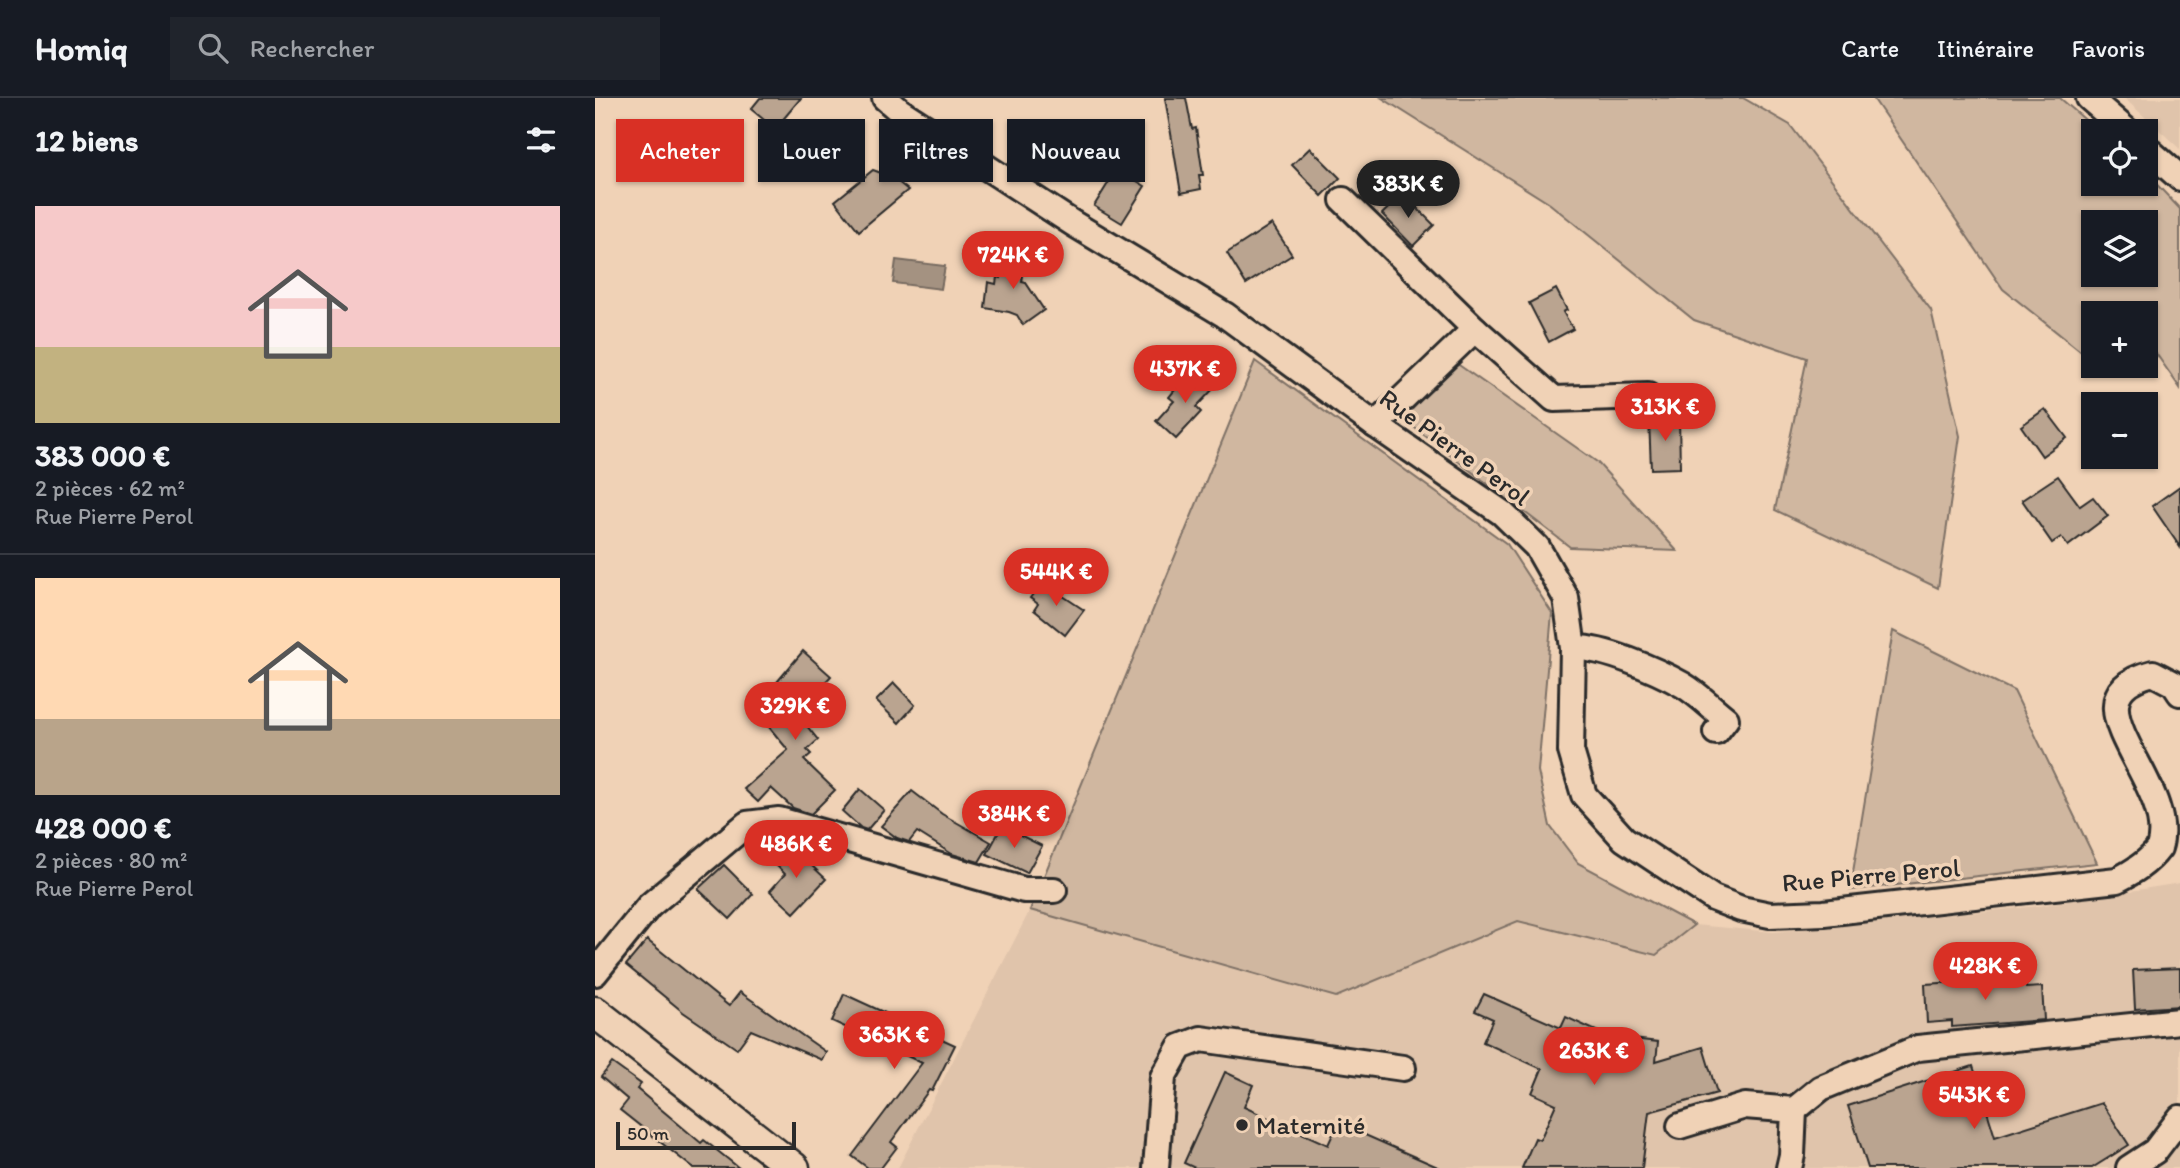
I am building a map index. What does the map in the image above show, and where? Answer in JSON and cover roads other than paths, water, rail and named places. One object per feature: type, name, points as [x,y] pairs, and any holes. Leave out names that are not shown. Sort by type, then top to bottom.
[{"type":"main road","points":[[595,1012],[794,1168]]},
{"type":"street","name":"Rue Pierre Perol","points":[[885,98],[900,111],[1074,224],[1225,315],[1375,425],[1502,513],[1537,547],[1566,598],[1573,648],[1571,751],[1584,795],[1624,839],[1713,898],[1731,906],[1770,915],[1824,913],[2117,880],[2139,869],[2159,848],[2168,830],[2169,810],[2162,788],[2128,730],[2118,705],[2123,687],[2135,678],[2153,673],[2174,684],[2180,693]]},
{"type":"street","points":[[2089,98],[2113,119]]},
{"type":"street","points":[[2158,159],[2180,178]]},
{"type":"street","points":[[1343,200],[1475,329],[1554,399],[1648,396]]},
{"type":"street","points":[[1375,425],[1475,329]]},
{"type":"street","points":[[1573,648],[1584,647],[1634,662],[1684,686],[1726,719],[1716,732]]},
{"type":"street","points":[[595,973],[649,906],[747,824],[779,820],[1024,890],[1054,890]]},
{"type":"street","points":[[1679,1126],[1745,1106],[1794,1110],[1821,1088],[1918,1048],[2180,1021]]},
{"type":"street","points":[[1156,1168],[1163,1077],[1180,1046],[1201,1039],[1403,1068]]},
{"type":"street","points":[[1789,1168],[1794,1110]]},
{"type":"street","points":[[2129,1168],[2155,1152],[2180,1118]]},
{"type":"place","name":"Maternité","points":[[1242,1125]]}]
